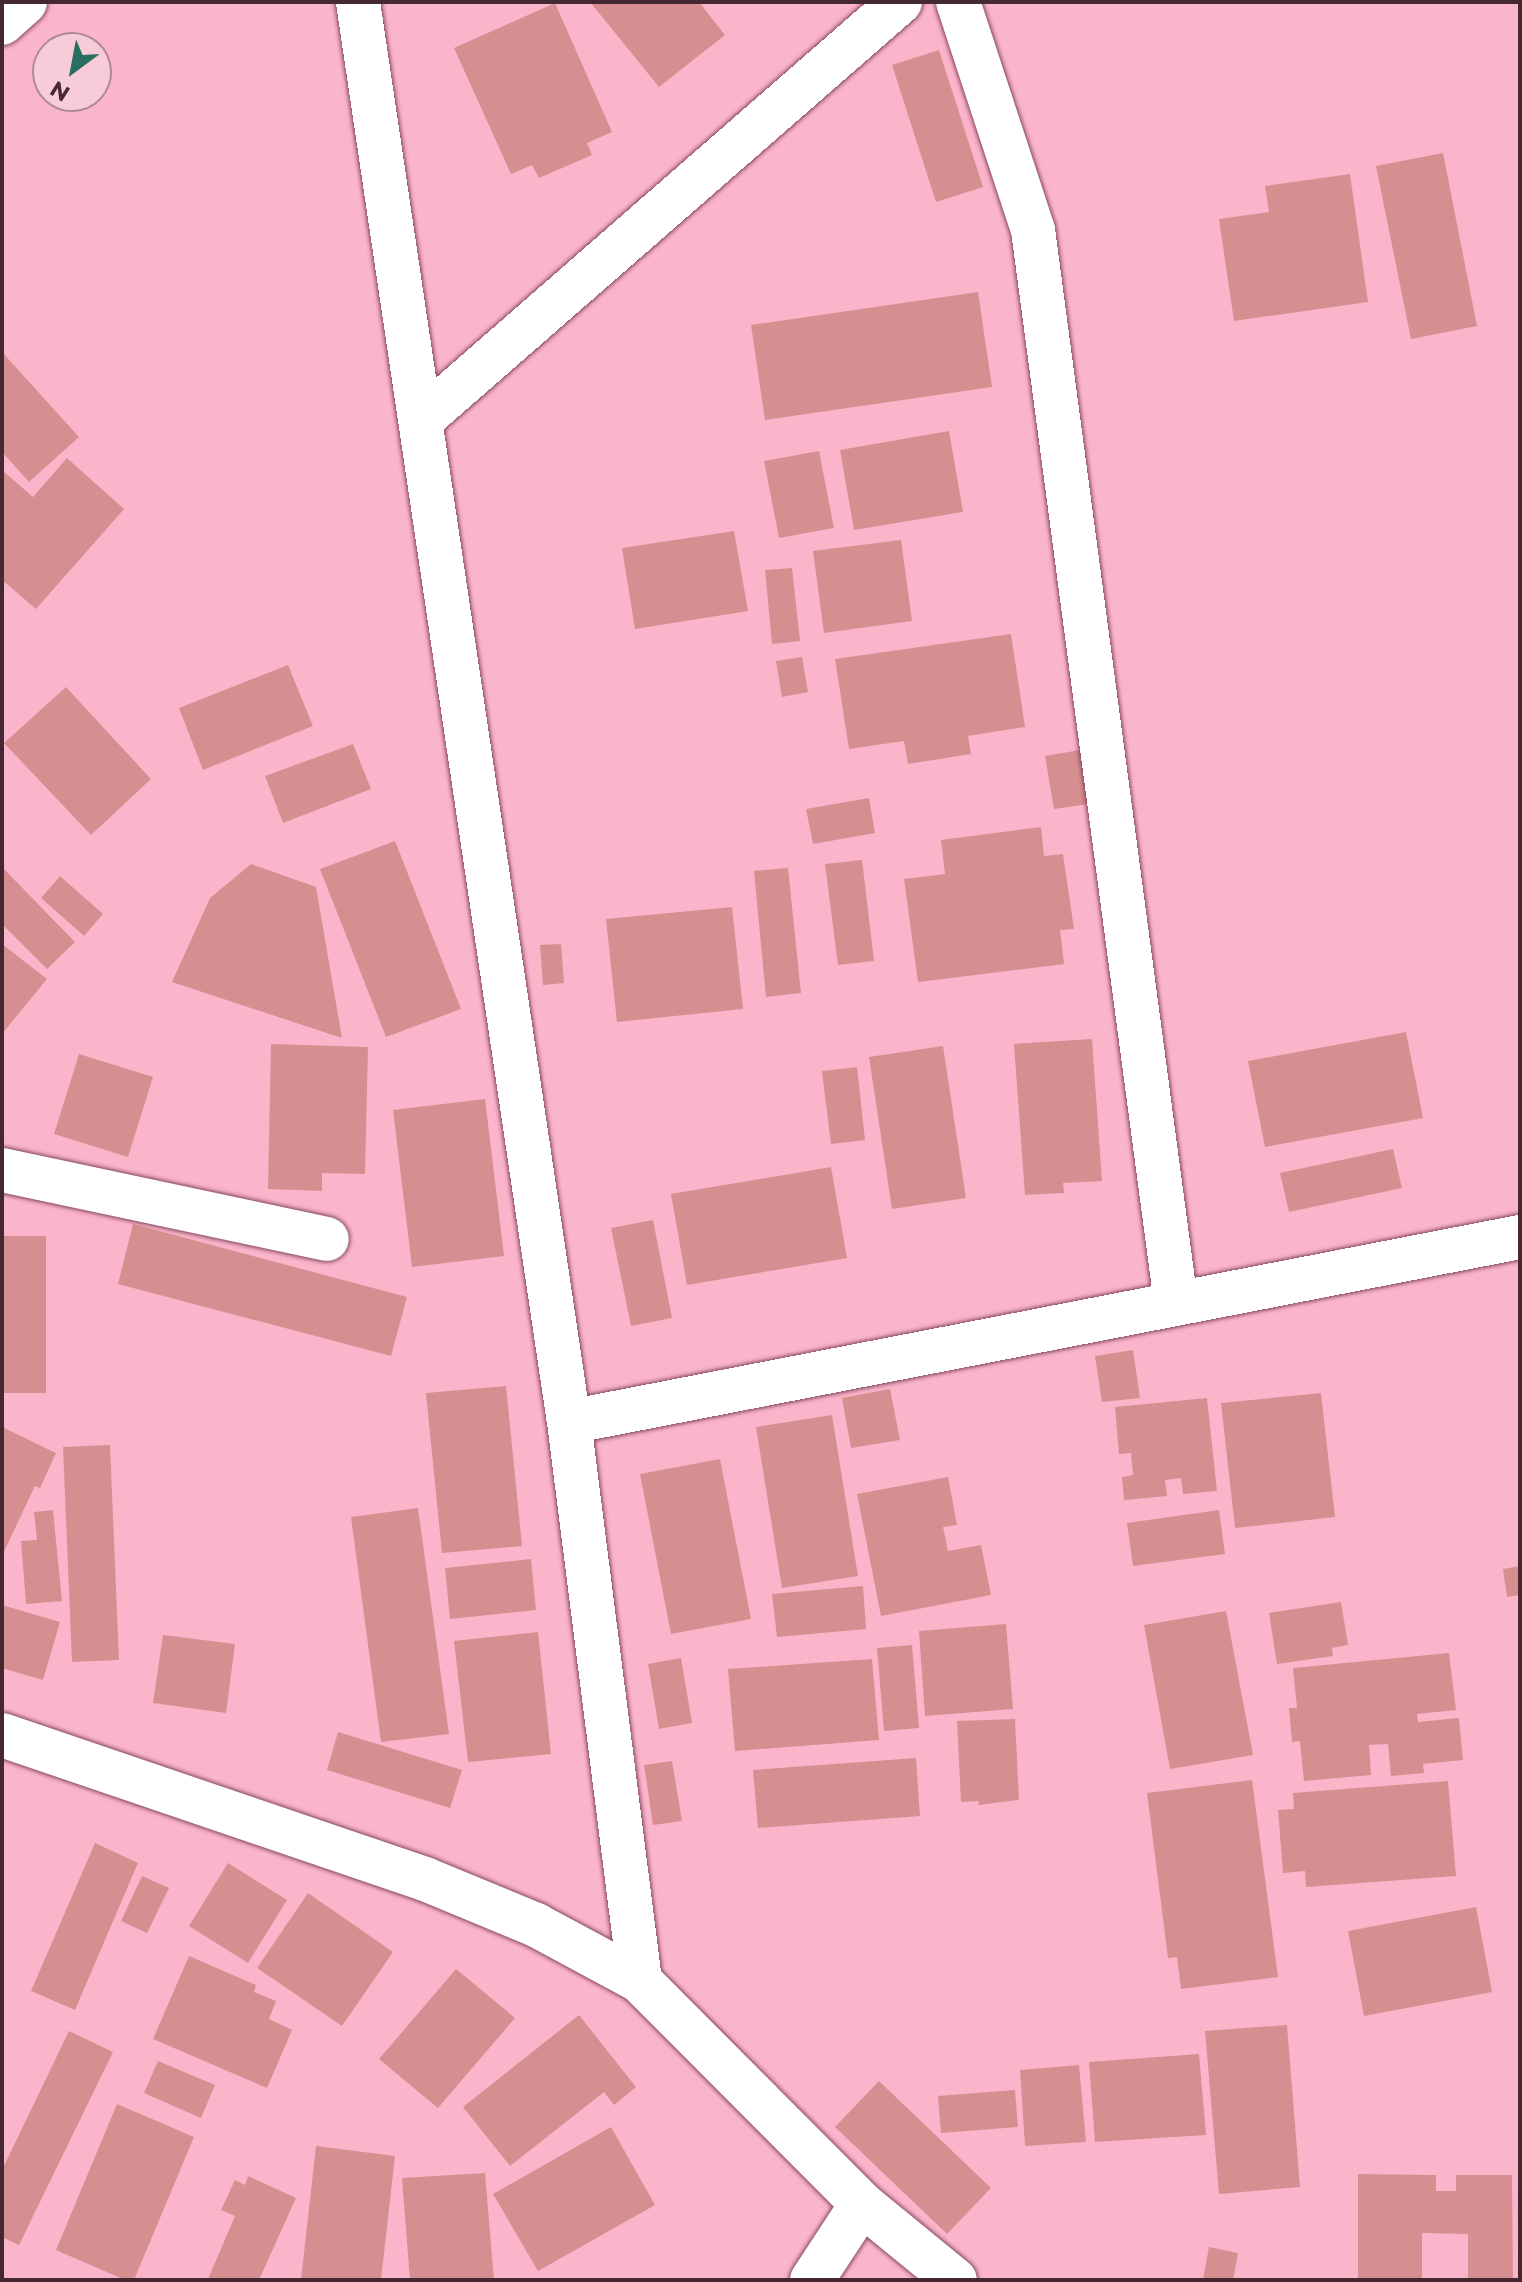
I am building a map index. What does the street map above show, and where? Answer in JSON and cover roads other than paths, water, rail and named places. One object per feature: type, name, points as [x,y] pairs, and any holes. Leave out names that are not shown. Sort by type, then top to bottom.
[{"type":"street","points":[[2,23],[25,2]]},
{"type":"street","points":[[358,2],[569,1422],[640,1981]]},
{"type":"street","points":[[421,420],[900,2]]},
{"type":"street","points":[[958,2],[1033,230],[1176,1303]]},
{"type":"street","points":[[2,1170],[327,1239]]},
{"type":"street","points":[[569,1422],[1520,1237]]},
{"type":"street","points":[[2,1735],[425,1879],[536,1925],[640,1981],[862,2204],[955,2280]]},
{"type":"street","points":[[812,2280],[862,2204]]}]
